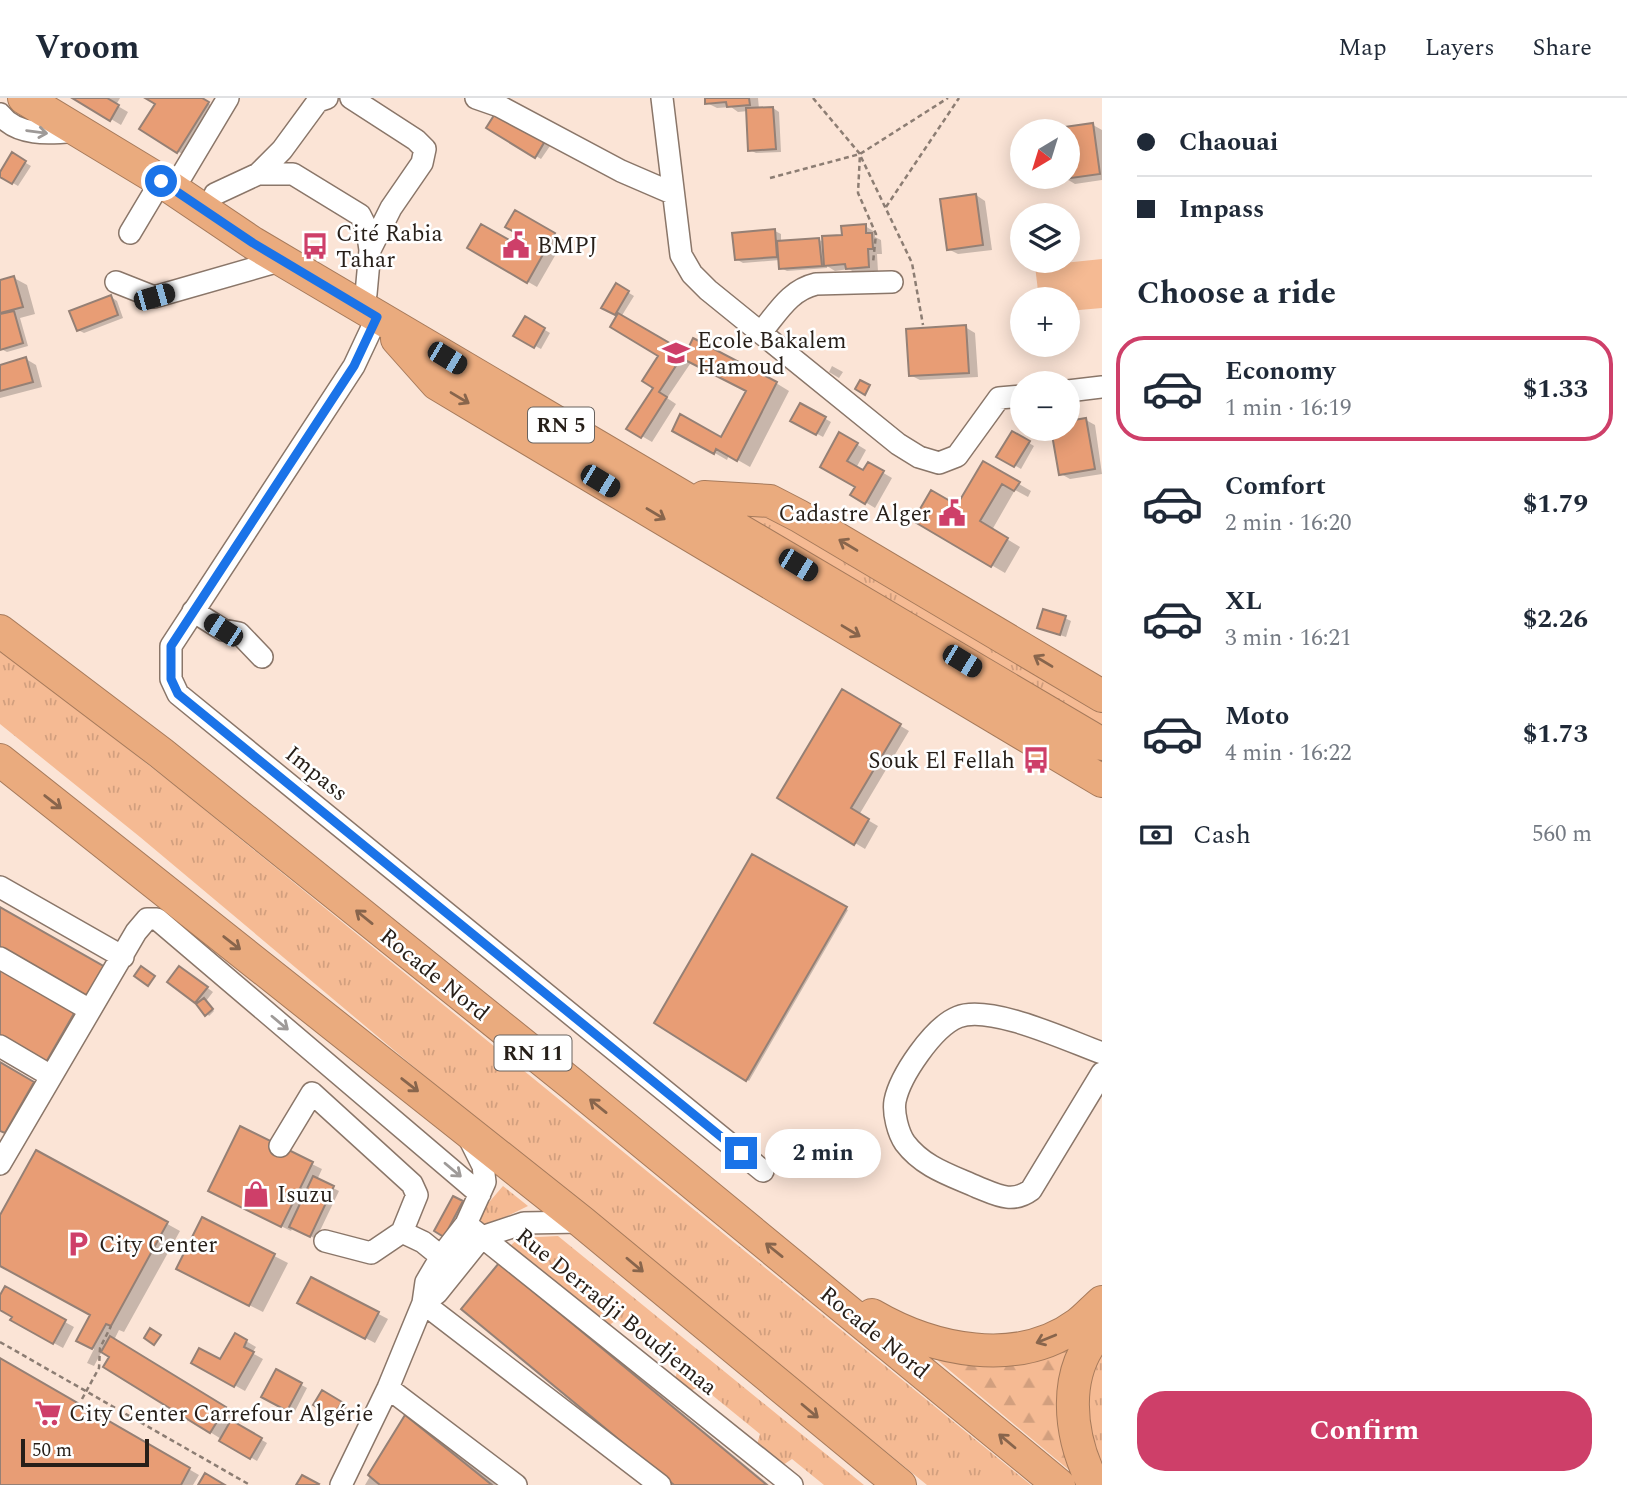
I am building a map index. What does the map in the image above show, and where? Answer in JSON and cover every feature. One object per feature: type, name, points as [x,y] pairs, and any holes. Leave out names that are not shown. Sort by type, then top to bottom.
[{"type":"highway","name":"RN 5","points":[[24,98],[79,131],[172,178],[215,194],[372,305],[1102,744]]},
{"type":"highway","name":"RN 5","points":[[56,98],[172,178],[283,261],[372,305],[704,496],[1102,734]]},
{"type":"highway","points":[[372,305],[436,384],[1098,779]]},
{"type":"highway","name":"RN 5","points":[[704,496],[770,501],[1102,696]]},
{"type":"highway","name":"Rocade Nord","points":[[0,631],[161,753],[809,1278],[1059,1485]]},
{"type":"highway","points":[[0,760],[582,1222],[900,1485]]},
{"type":"highway","points":[[809,1278],[879,1319],[914,1335],[947,1345],[986,1351],[1030,1346],[1049,1339],[1076,1325],[1102,1302]]},
{"type":"highway","points":[[1094,1485],[1080,1454],[1072,1413],[1076,1376],[1082,1358],[1102,1329]]},
{"type":"street","points":[[130,233],[228,98]]},
{"type":"street","points":[[215,194],[258,174],[282,150],[318,101],[327,98]]},
{"type":"street","points":[[351,98],[416,140],[425,149],[422,163],[391,208],[370,250]]},
{"type":"street","points":[[476,98],[499,106],[621,171],[672,194]]},
{"type":"street","points":[[662,98],[681,255],[692,274],[708,290],[762,331],[898,444],[919,457],[939,463],[957,456],[999,398],[1010,397]]},
{"type":"street","points":[[0,114],[4,119],[29,132],[52,134],[79,131]]},
{"type":"street","points":[[258,174],[293,174],[360,215],[368,229],[370,250]]},
{"type":"street","name":"Impass","points":[[370,250],[372,305],[354,366],[171,646],[171,679],[178,694],[762,1171]]},
{"type":"street","points":[[116,282],[154,297],[283,261]]},
{"type":"street","points":[[762,331],[795,292],[803,287],[816,284],[882,282]]},
{"type":"street","points":[[1080,390],[1102,387]]},
{"type":"street","points":[[193,611],[223,630],[239,633],[262,657]]},
{"type":"street","points":[[0,887],[123,957]]},
{"type":"street","points":[[3,1152],[136,932],[147,919],[157,919],[480,1194]]},
{"type":"street","points":[[0,958],[90,1010]]},
{"type":"street","points":[[1102,1053],[1028,1025],[988,1015],[958,1017],[932,1036],[913,1061],[895,1102],[897,1121],[904,1142],[929,1166],[1005,1198],[1021,1198],[1031,1190],[1102,1073]]},
{"type":"street","points":[[0,1046],[51,1076]]},
{"type":"street","points":[[280,1146],[312,1093],[412,1184],[416,1195],[401,1232],[371,1253],[325,1241]]},
{"type":"street","points":[[454,1120],[474,1144],[483,1166],[485,1182],[480,1194],[474,1230],[524,1223],[582,1222]]},
{"type":"street","name":"Rue Derradji Boudjemaa","points":[[423,1303],[426,1282],[448,1262],[474,1230],[792,1485]]},
{"type":"street","points":[[401,1232],[423,1242],[448,1262]]},
{"type":"street","points":[[341,1485],[388,1388],[423,1303],[660,1485]]},
{"type":"street","points":[[388,1388],[516,1485]]},
{"type":"path","points":[[813,98],[860,154],[886,207],[912,263],[923,325]]},
{"type":"path","points":[[770,178],[860,154],[948,98]]},
{"type":"path","points":[[886,207],[959,98]]},
{"type":"path","points":[[860,154],[858,193],[876,234],[882,282]]},
{"type":"path","points":[[82,1399],[99,1368],[100,1348],[111,1326]]},
{"type":"path","points":[[0,1342],[250,1485]]},
{"type":"green space","points":[[1102,259],[1102,308],[1080,310],[1080,287],[1038,287],[1036,273],[1080,273],[1080,261]]},
{"type":"green space","points":[[764,513],[1102,703],[1102,728],[1036,690],[1016,674],[743,514]]},
{"type":"green space","points":[[0,649],[178,788],[1031,1485],[927,1485],[420,1072],[140,837],[0,724]]},
{"type":"green space","points":[[503,1186],[528,1206],[481,1229],[472,1222]]},
{"type":"green space","points":[[558,1236],[864,1485],[824,1485],[792,1459],[780,1467],[756,1448],[760,1434],[701,1386],[686,1393],[674,1383],[678,1368],[617,1319],[606,1328],[510,1246],[519,1238]]},
{"type":"green space","points":[[1088,1335],[1081,1480],[918,1344]]},
{"type":"green space","points":[[1102,1348],[1102,1481],[1082,1401]]},
{"type":"building","points":[[72,98],[107,98],[119,105],[110,121]]},
{"type":"building","points":[[145,98],[202,98],[209,102],[177,153],[139,129],[155,104]]},
{"type":"building","points":[[705,98],[749,98],[750,105],[727,107],[726,102],[705,104]]},
{"type":"building","points":[[773,107],[776,149],[748,151],[746,108]]},
{"type":"building","points":[[496,112],[545,141],[535,158],[486,128]]},
{"type":"building","points":[[1093,123],[1100,174],[1080,177],[1080,125]]},
{"type":"building","points":[[12,152],[26,161],[12,184],[0,177],[0,172]]},
{"type":"building","points":[[976,194],[983,245],[947,250],[940,199]]},
{"type":"building","points":[[515,210],[555,233],[527,283],[467,248],[481,224],[518,245],[523,237],[505,227]]},
{"type":"building","points":[[866,224],[866,233],[872,233],[873,249],[868,249],[869,267],[846,269],[845,264],[824,266],[822,236],[842,235],[841,226]]},
{"type":"building","points":[[775,229],[777,257],[735,260],[732,233]]},
{"type":"building","points":[[819,238],[822,266],[779,269],[777,241]]},
{"type":"building","points":[[14,276],[23,307],[0,313],[0,280]]},
{"type":"building","points":[[616,283],[629,291],[615,315],[601,308]]},
{"type":"building","points":[[111,295],[118,315],[77,331],[69,311]]},
{"type":"building","points":[[14,311],[23,343],[0,350],[0,314]]},
{"type":"building","points":[[618,313],[678,348],[681,358],[659,392],[667,397],[641,438],[626,429],[653,388],[642,381],[658,356],[610,327]]},
{"type":"building","points":[[525,316],[545,328],[534,348],[513,336]]},
{"type":"building","points":[[966,325],[969,373],[909,376],[906,329]]},
{"type":"building","points":[[693,338],[777,382],[737,461],[716,449],[714,454],[672,431],[680,414],[721,437],[746,391],[683,359]]},
{"type":"building","points":[[26,357],[33,382],[0,391],[0,365]]},
{"type":"building","points":[[860,380],[870,385],[865,395],[855,389]]},
{"type":"building","points":[[800,403],[826,417],[816,435],[790,421]]},
{"type":"building","points":[[1086,418],[1095,469],[1059,475],[1053,441],[1080,441],[1080,419]]},
{"type":"building","points":[[839,432],[858,443],[847,461],[863,470],[868,462],[884,471],[865,504],[850,495],[855,487],[820,467]]},
{"type":"building","points":[[1010,434],[1010,441],[1030,441],[1014,467],[996,457]]},
{"type":"building","name":"Cadastre Alger","points":[[983,461],[1020,482],[1014,491],[1002,484],[980,521],[1008,538],[991,567],[913,521],[931,490],[957,505]]},
{"type":"building","points":[[1043,609],[1066,616],[1060,635],[1037,628]]},
{"type":"building","points":[[842,689],[901,724],[851,808],[869,819],[854,845],[777,798]]},
{"type":"building","points":[[752,854],[847,907],[746,1081],[654,1023]]},
{"type":"building","points":[[0,907],[105,967],[87,999],[0,949]]},
{"type":"building","points":[[0,966],[76,1010],[45,1064],[0,1038]]},
{"type":"building","points":[[141,966],[155,976],[148,986],[134,976]]},
{"type":"building","points":[[179,966],[208,987],[195,1003],[167,982]]},
{"type":"building","points":[[204,998],[213,1009],[205,1016],[196,1004]]},
{"type":"building","points":[[0,1062],[34,1082],[5,1133],[0,1131]]},
{"type":"building","points":[[240,1126],[313,1162],[281,1227],[208,1191]]},
{"type":"building","name":"City Center","points":[[36,1150],[168,1222],[111,1326],[106,1324],[92,1349],[76,1341],[90,1315],[0,1266],[0,1215]]},
{"type":"building","points":[[313,1176],[334,1186],[310,1237],[289,1227]]},
{"type":"building","points":[[453,1196],[463,1201],[444,1237],[434,1231]]},
{"type":"building","points":[[202,1217],[275,1254],[249,1306],[176,1269]]},
{"type":"building","points":[[499,1263],[767,1485],[674,1485],[461,1309]]},
{"type":"building","points":[[311,1277],[379,1312],[365,1339],[297,1303]]},
{"type":"building","points":[[5,1286],[66,1320],[53,1344],[10,1320],[12,1317],[0,1310],[0,1295]]},
{"type":"building","points":[[150,1328],[161,1335],[154,1345],[144,1338]]},
{"type":"building","points":[[235,1333],[247,1340],[244,1347],[254,1352],[234,1387],[191,1363],[199,1348],[220,1359]]},
{"type":"building","points":[[110,1336],[226,1407],[210,1433],[103,1367],[109,1357],[101,1352]]},
{"type":"building","name":"City Center Carrefour Algérie","points":[[0,1358],[190,1468],[181,1485],[0,1485]]},
{"type":"building","points":[[276,1369],[302,1383],[287,1411],[261,1397]]},
{"type":"building","points":[[322,1390],[342,1402],[333,1417],[313,1405]]},
{"type":"building","points":[[405,1415],[492,1485],[380,1485],[368,1475]]},
{"type":"building","points":[[231,1420],[262,1438],[250,1459],[219,1441]]},
{"type":"building","points":[[205,1473],[225,1485],[198,1485]]},
{"type":"building","points":[[302,1475],[319,1484],[296,1485]]},
{"type":"place","name":"BMPJ","points":[[516,245]]},
{"type":"place","name":"Cité Rabia Tahar","points":[[315,246]]},
{"type":"place","name":"Ecole Bakalem Hamoud","points":[[676,353]]},
{"type":"place","name":"Cadastre Alger","points":[[952,513]]},
{"type":"place","name":"Souk El Fellah","points":[[1036,760]]},
{"type":"place","name":"Isuzu","points":[[256,1194]]},
{"type":"place","name":"City Center","points":[[78,1244]]},
{"type":"place","name":"City Center Carrefour Algérie","points":[[48,1413]]},
{"type":"route","points":[[161,181],[253,243],[377,317],[354,366],[171,646],[171,679],[178,694],[741,1153]]}]
